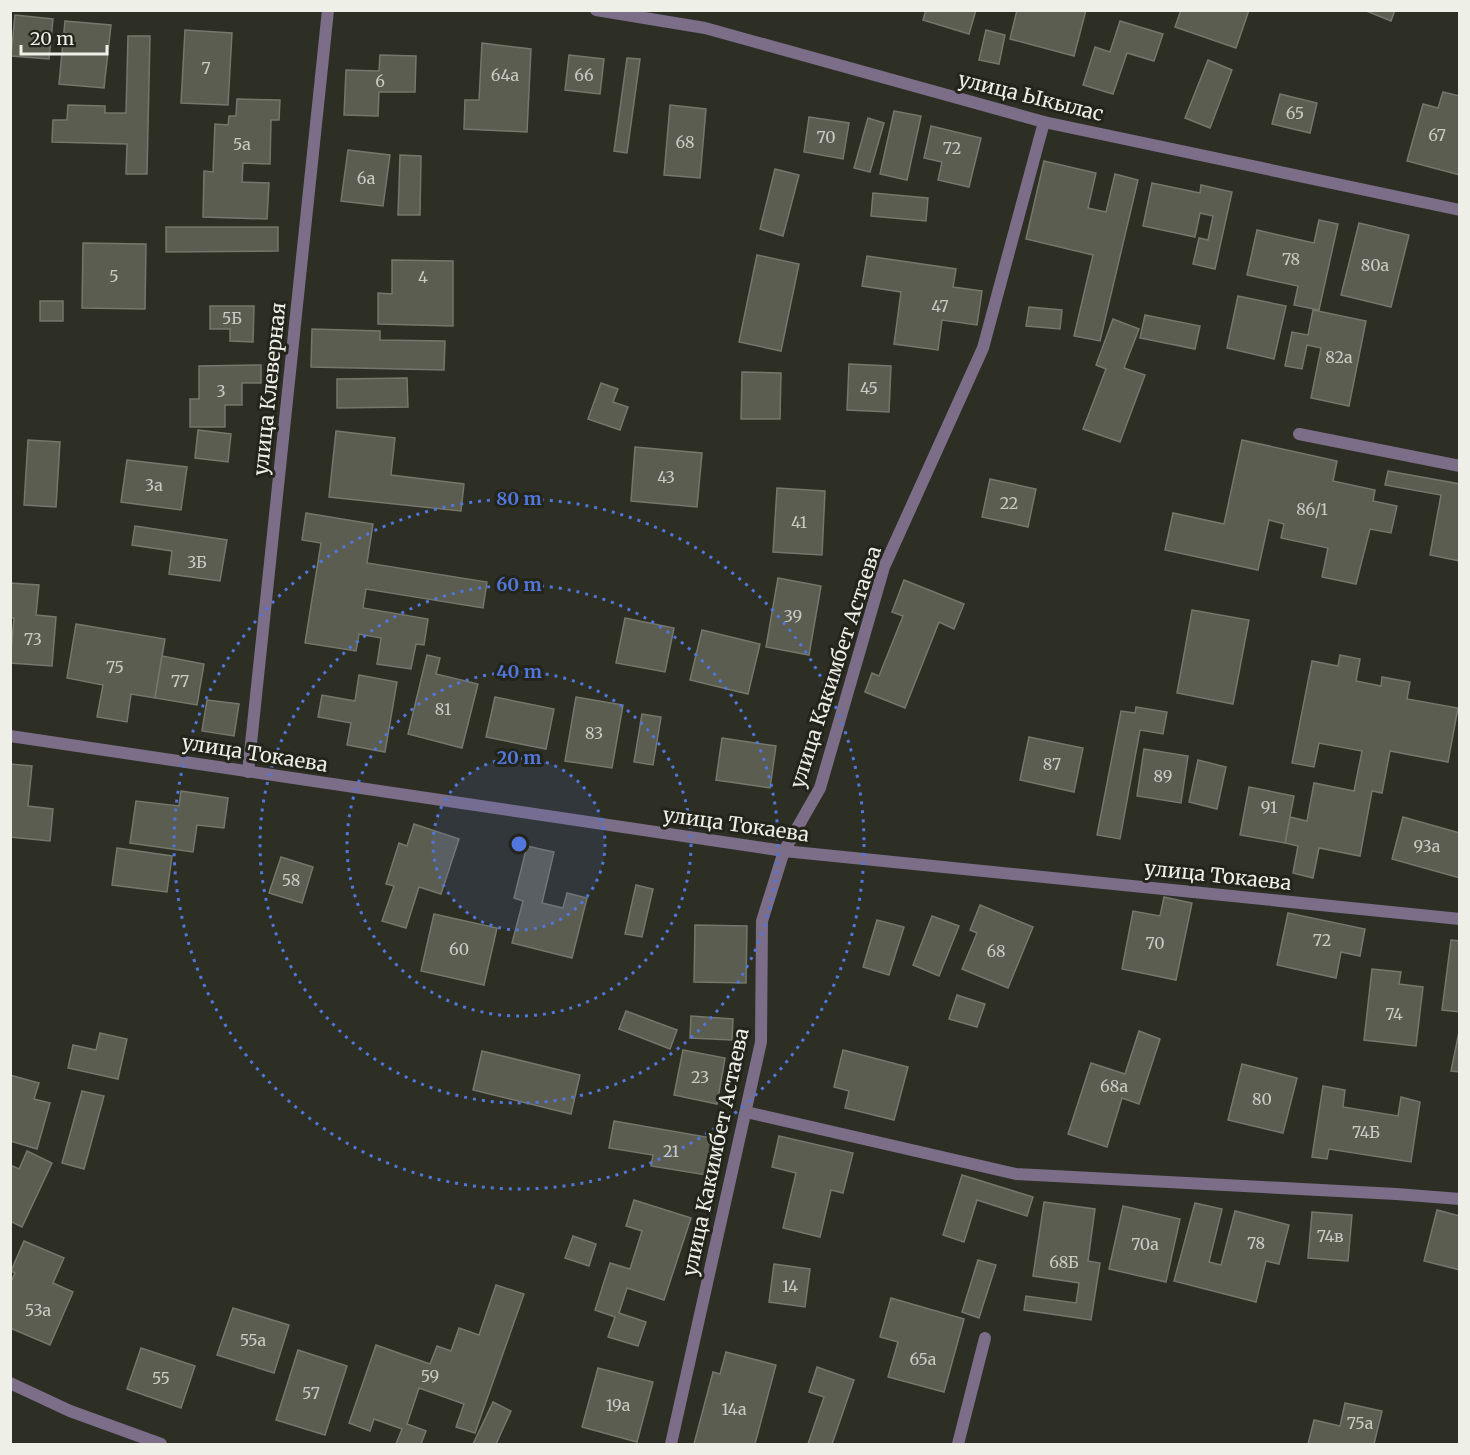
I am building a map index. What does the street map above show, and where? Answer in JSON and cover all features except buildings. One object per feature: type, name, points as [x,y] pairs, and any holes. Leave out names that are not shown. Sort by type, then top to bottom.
[{"type":"street","name":"улица Клеверная","points":[[248,772],[328,10]]},
{"type":"street","name":"улица Ыкылас","points":[[596,10],[705,28],[1044,122],[1460,210]]},
{"type":"street","name":"улица Какимбет Астаева","points":[[671,1444],[761,1042],[762,921],[784,851],[820,788],[884,567],[983,348],[1044,122]]},
{"type":"street","points":[[1299,434],[1460,466]]},
{"type":"street","name":"улица Токаева","points":[[10,736],[784,851],[1460,919]]},
{"type":"street","points":[[746,1112],[1016,1174],[1460,1199]]},
{"type":"street","points":[[958,1444],[985,1338]]},
{"type":"street","points":[[10,1383],[70,1412],[161,1444]]}]
